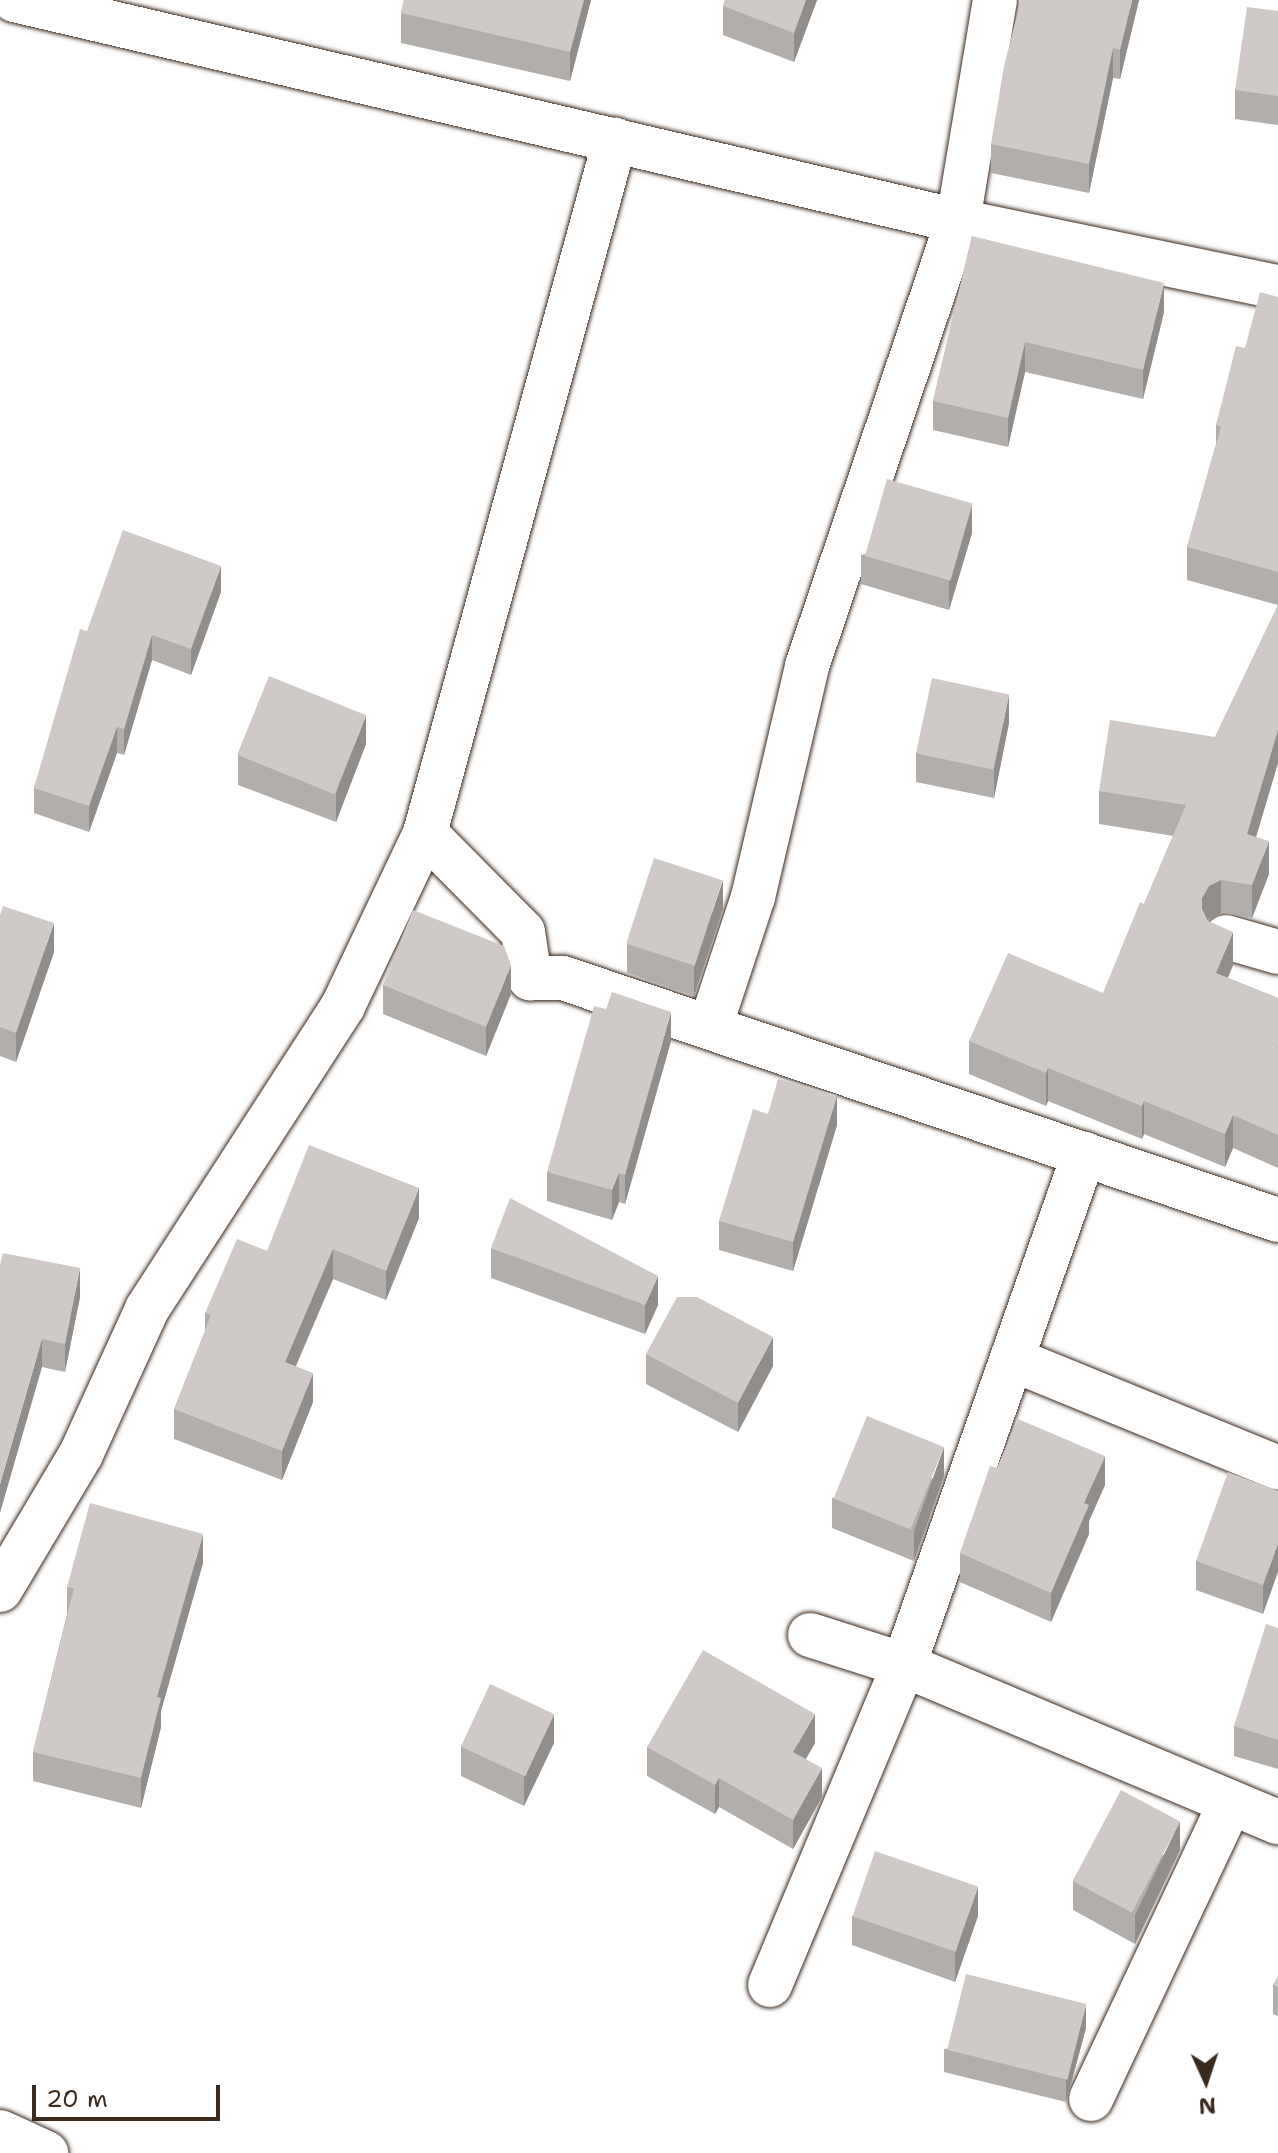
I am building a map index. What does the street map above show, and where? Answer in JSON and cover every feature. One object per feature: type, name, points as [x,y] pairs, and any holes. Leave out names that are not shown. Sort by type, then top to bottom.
[{"type":"street","points":[[14,0],[958,221],[1278,287]]},
{"type":"street","points":[[710,1027],[753,897],[807,666],[958,221],[995,0]]},
{"type":"street","points":[[0,1590],[81,1454],[147,1309],[343,1006],[425,833],[615,140]]},
{"type":"street","points":[[425,833],[523,932],[530,978],[563,978],[1278,1220]]},
{"type":"street","points":[[1226,937],[1278,952]]},
{"type":"street","points":[[770,1985],[904,1665],[1014,1360],[1084,1154]]},
{"type":"street","points":[[1014,1360],[1278,1468]]},
{"type":"street","points":[[810,1635],[904,1665],[1278,1822]]},
{"type":"street","points":[[1091,2099],[1230,1803]]},
{"type":"street","points":[[0,2132],[46,2153]]},
{"type":"building","points":[[404,0],[584,0],[570,52],[401,13]]},
{"type":"building","points":[[725,0],[806,0],[794,33],[723,6]]},
{"type":"building","points":[[1021,0],[1132,0],[1120,50],[1113,48],[1089,164],[991,144],[1004,66]]},
{"type":"building","points":[[1247,7],[1278,11],[1278,96],[1235,90]]},
{"type":"building","points":[[972,236],[1164,283],[1143,370],[1025,342],[1008,418],[933,401]]},
{"type":"building","points":[[1260,292],[1278,297],[1278,572],[1187,547],[1221,427],[1216,425],[1236,346],[1245,348]]},
{"type":"building","points":[[887,479],[973,504],[951,580],[865,556]]},
{"type":"building","points":[[123,530],[221,566],[191,649],[152,635],[124,729],[117,727],[89,806],[34,788],[80,629],[87,631]]},
{"type":"building","points":[[1278,605],[1278,730],[1247,834],[1269,841],[1252,885],[1221,880],[1209,886],[1202,898],[1202,909],[1208,921],[1233,932],[1216,973],[1278,998],[1278,1135],[1233,1115],[1225,1134],[1144,1101],[1142,1106],[1048,1068],[1046,1073],[969,1041],[1008,953],[1103,993],[1140,902],[1144,904],[1186,805],[1099,791],[1110,720],[1215,737]]},
{"type":"building","points":[[269,676],[366,715],[335,794],[237,755]]},
{"type":"building","points":[[932,678],[1009,694],[993,770],[916,753]]},
{"type":"building","points":[[654,858],[722,880],[695,966],[626,944]]},
{"type":"building","points":[[3,906],[54,923],[16,1033],[0,1027],[0,915]]},
{"type":"building","points":[[413,910],[504,946],[511,965],[486,1027],[383,985]]},
{"type":"building","points":[[612,992],[671,1012],[625,1175],[619,1173],[612,1190],[547,1172],[594,1006],[606,1009]]},
{"type":"building","points":[[778,1079],[837,1095],[793,1242],[719,1221],[753,1109],[768,1114]]},
{"type":"building","points":[[309,1145],[419,1188],[386,1271],[333,1249],[285,1362],[313,1373],[282,1451],[174,1409],[211,1315],[205,1313],[237,1239],[267,1251]]},
{"type":"building","points":[[510,1198],[658,1276],[645,1305],[491,1248]]},
{"type":"building","points":[[3,1253],[80,1268],[65,1344],[42,1339],[0,1484],[0,1265]]},
{"type":"building","points":[[677,1297],[697,1297],[773,1337],[738,1403],[646,1354]]},
{"type":"building","points":[[867,1416],[944,1447],[911,1530],[834,1499]]},
{"type":"building","points":[[1018,1419],[1105,1456],[1084,1503],[1089,1505],[1051,1593],[960,1553],[990,1466],[997,1468]]},
{"type":"building","points":[[1228,1472],[1278,1491],[1278,1543],[1263,1585],[1196,1561]]},
{"type":"building","points":[[90,1503],[203,1534],[157,1697],[161,1698],[141,1778],[33,1752],[74,1588],[67,1587]]},
{"type":"building","points":[[1266,1624],[1278,1628],[1278,1740],[1234,1726]]},
{"type":"building","points":[[703,1650],[815,1714],[793,1752],[822,1768],[793,1820],[719,1778],[715,1785],[647,1747]]},
{"type":"building","points":[[490,1684],[554,1714],[525,1777],[461,1747]]},
{"type":"building","points":[[1121,1790],[1180,1821],[1132,1912],[1073,1881]]},
{"type":"building","points":[[875,1851],[978,1886],[956,1952],[853,1916]]},
{"type":"building","points":[[966,1974],[1086,2004],[1067,2080],[947,2050]]}]
